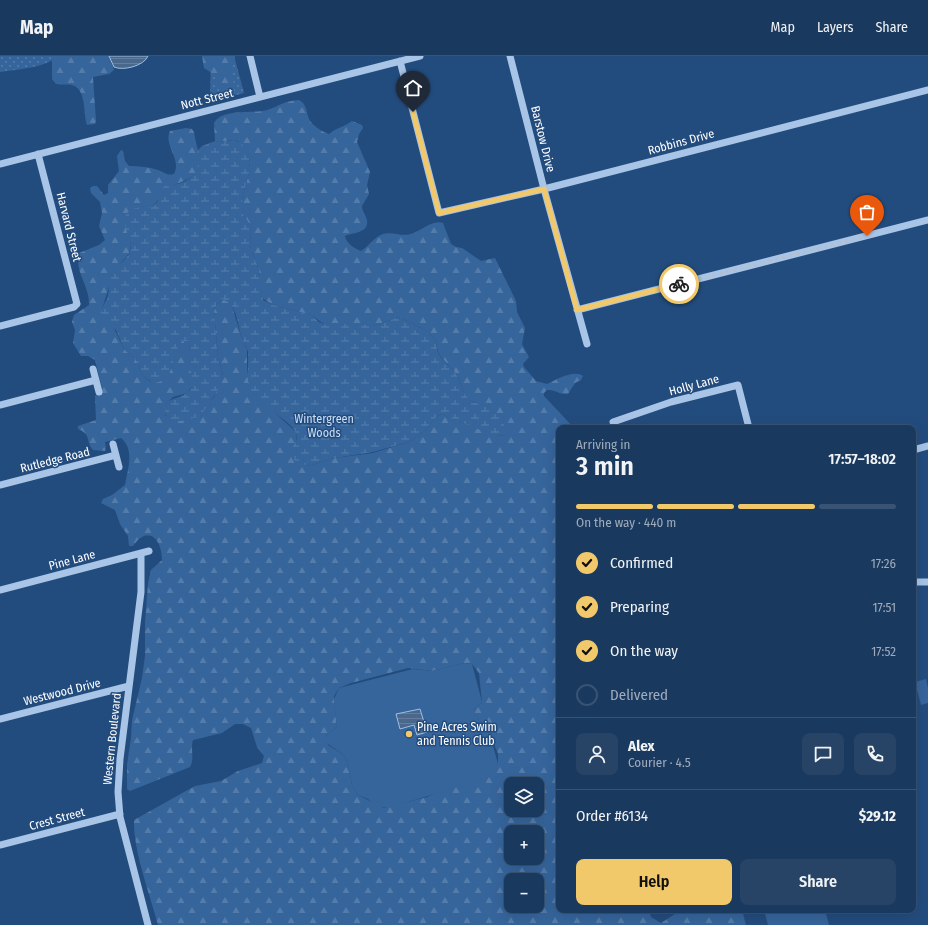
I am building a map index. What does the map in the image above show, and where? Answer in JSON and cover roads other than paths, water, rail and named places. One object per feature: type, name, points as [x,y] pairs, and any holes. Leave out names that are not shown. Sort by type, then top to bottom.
[{"type":"street","points":[[250,56],[260,97]]},
{"type":"street","name":"Nott Street","points":[[0,164],[420,56]]},
{"type":"street","name":"Barstow Drive","points":[[510,56],[544,189],[587,344]]},
{"type":"street","name":"Robbins Drive","points":[[400,61],[439,213],[544,189],[928,90]]},
{"type":"street","name":"Harvard Street","points":[[0,326],[76,305],[38,154]]},
{"type":"street","points":[[577,310],[928,220]]},
{"type":"street","points":[[93,369],[99,392]]},
{"type":"street","points":[[0,405],[96,380]]},
{"type":"street","name":"Holly Lane","points":[[613,422],[671,402],[738,385],[748,425]]},
{"type":"street","points":[[113,444],[119,467]]},
{"type":"street","points":[[916,449],[928,446]]},
{"type":"street","name":"Rutledge Road","points":[[0,485],[116,455]]},
{"type":"street","name":"Pine Lane","points":[[0,590],[149,551]]},
{"type":"street","name":"Western Boulevard","points":[[141,553],[141,592],[118,774],[120,814],[148,925]]},
{"type":"street","points":[[916,582],[928,582]]},
{"type":"street","name":"Westwood Drive","points":[[0,719],[129,686]]},
{"type":"street","name":"Crest Street","points":[[0,845],[120,814]]},
{"type":"place","name":"Pine Acres Swim and Tennis Club","points":[[409,734]]},
{"type":"park label","name":"Wintergreen Woods","points":[[324,426]]}]
